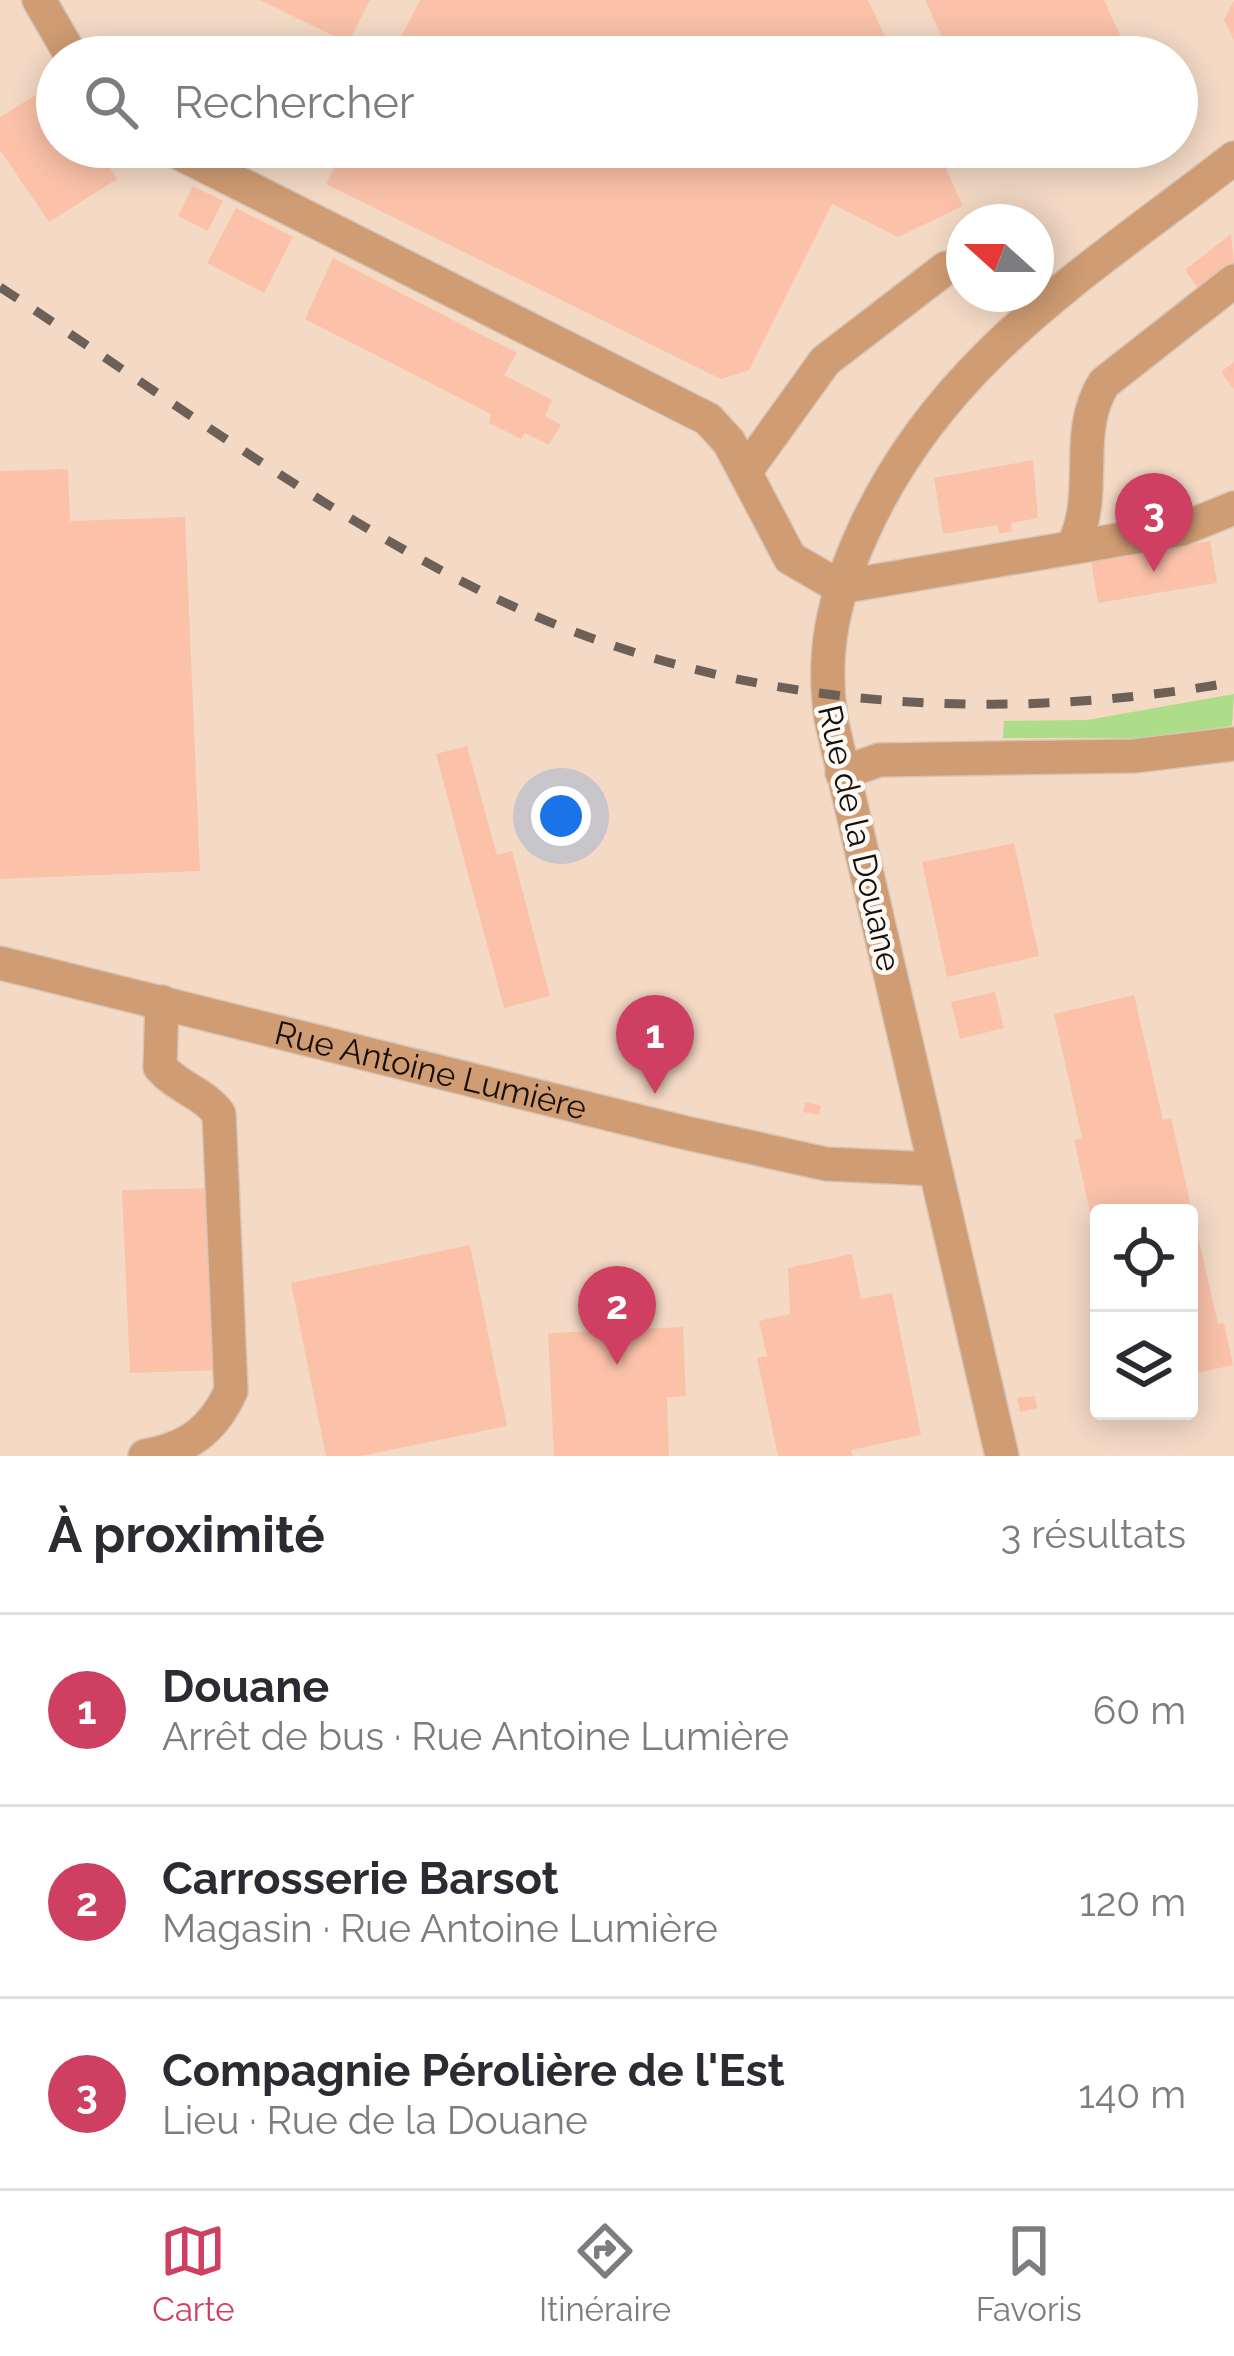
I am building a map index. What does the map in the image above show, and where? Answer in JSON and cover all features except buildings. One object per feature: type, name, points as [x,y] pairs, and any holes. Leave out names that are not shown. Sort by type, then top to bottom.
[{"type":"street","points":[[39,0],[60,36]]},
{"type":"street","name":"Rue de la Douane","points":[[1002,1456],[842,773],[826,668],[827,634],[840,587],[906,449],[954,386],[991,348],[1234,158]]},
{"type":"street","points":[[208,168],[708,419],[745,472],[790,558],[840,587],[1182,529],[1234,508]]},
{"type":"street","points":[[745,472],[825,361],[946,268]]},
{"type":"street","points":[[1073,546],[1087,511],[1085,427],[1091,404],[1104,383],[1234,281]]},
{"type":"street","points":[[842,773],[879,760],[1134,756],[1234,744]]},
{"type":"street","name":"Rue Antoine Lumière","points":[[0,963],[826,1163],[934,1169]]},
{"type":"street","points":[[145,1456],[196,1439],[217,1421],[231,1390],[220,1114],[210,1100],[160,1067],[162,1002]]},
{"type":"shaded area","points":[[0,0],[1234,0],[1234,1456],[0,1456]]},
{"type":"green space","points":[[1234,694],[1232,726],[1141,738],[1003,738],[1004,721],[1087,720]]},
{"type":"railway","points":[[0,287],[289,480],[408,552],[559,626],[652,658],[747,681],[844,696],[941,703],[1040,703],[1234,682]]},
{"type":"place","name":"Compagnie Pérolière de l'Est","points":[[1154,572]]},
{"type":"place","name":"Douane","points":[[655,1094]]},
{"type":"place","name":"Carrosserie Barsot","points":[[617,1365]]}]
